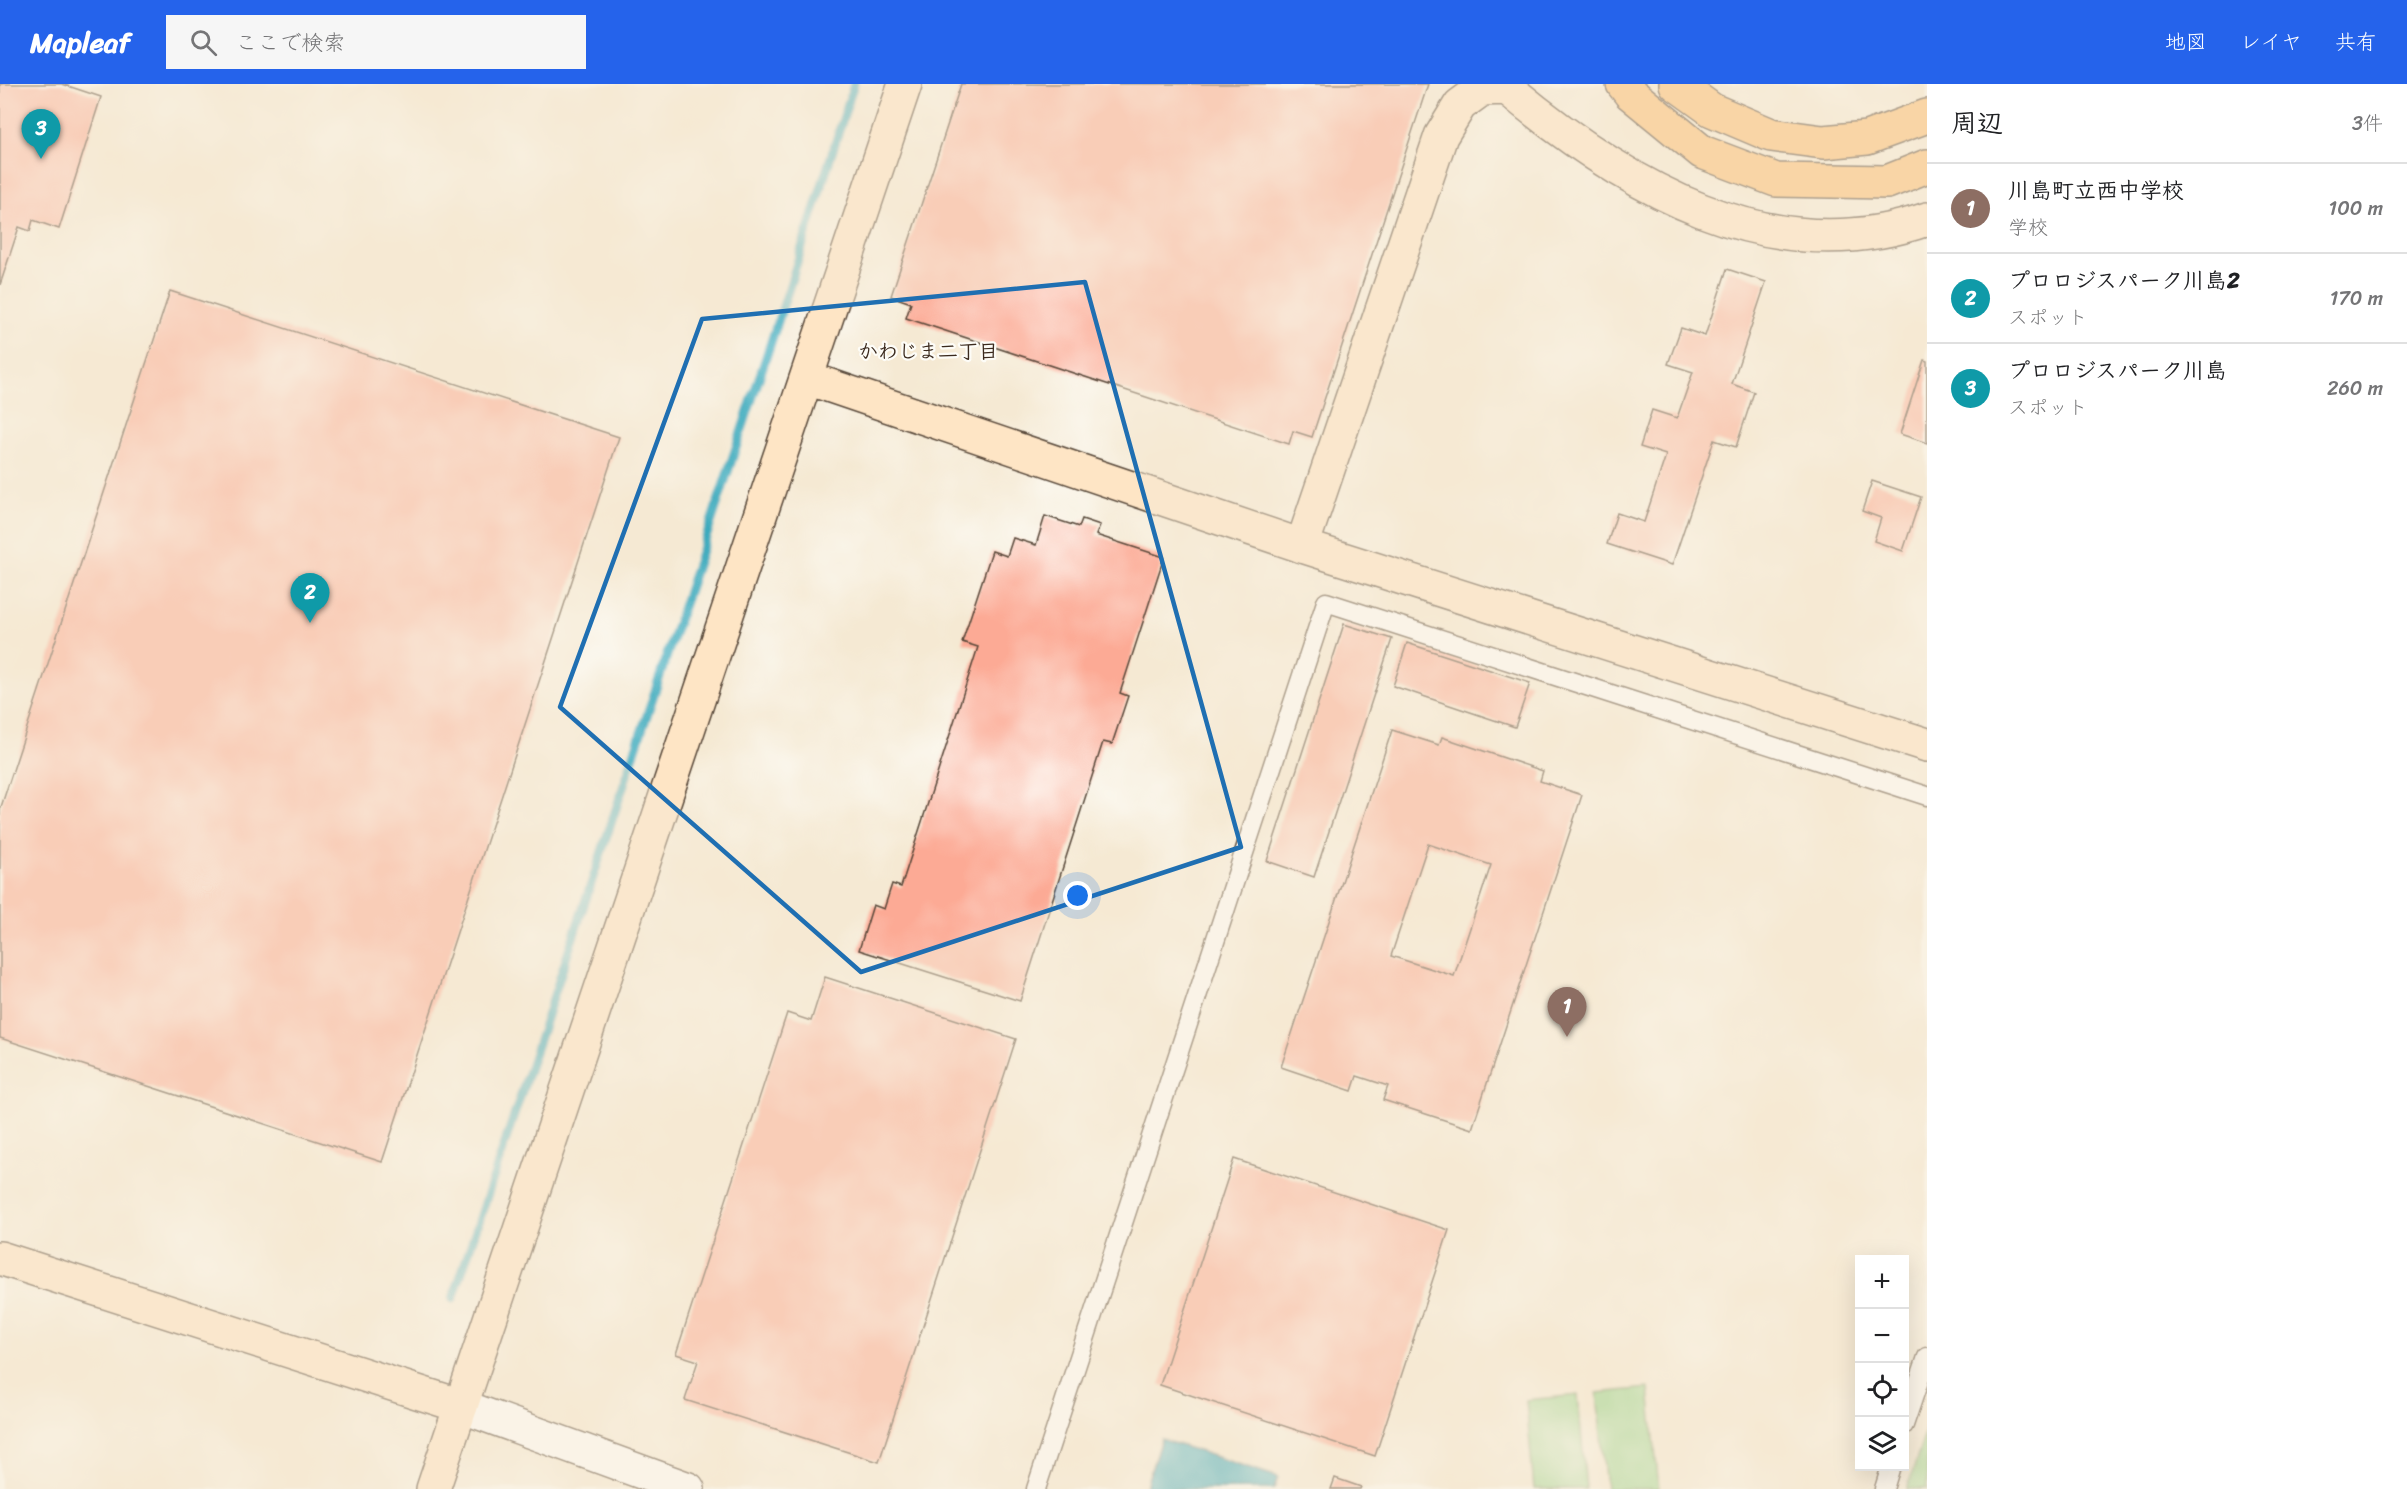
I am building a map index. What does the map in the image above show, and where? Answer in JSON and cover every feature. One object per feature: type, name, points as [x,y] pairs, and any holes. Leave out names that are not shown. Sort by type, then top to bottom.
[{"type":"highway","points":[[1623,84],[1630,93],[1702,152],[1776,180],[1887,182],[1927,166]]},
{"type":"highway","points":[[1676,84],[1712,110],[1771,135],[1823,142],[1867,138],[1927,117]]},
{"type":"street","points":[[433,1489],[905,84]]},
{"type":"street","points":[[1302,546],[1441,136],[1460,105],[1482,89],[1506,86],[1552,126],[1604,160],[1643,184],[1717,218],[1774,232],[1819,235],[1869,233],[1927,219]]},
{"type":"street","points":[[807,378],[1302,546],[1927,745]]},
{"type":"street","points":[[0,1258],[461,1406],[688,1489]]},
{"type":"lane","points":[[1036,1489],[1326,602],[1927,796]]},
{"type":"lane","points":[[1908,1417],[1927,1356]]},
{"type":"lane","points":[[1884,1489],[1890,1471]]},
{"type":"highlighted area","points":[[1085,282],[1241,847],[861,972],[560,707],[702,319]]},
{"type":"green space","points":[[1649,1388],[1659,1489],[1606,1489],[1597,1393]]},
{"type":"green space","points":[[1578,1395],[1586,1489],[1534,1489],[1526,1400]]},
{"type":"green space","points":[[1927,1427],[1927,1489],[1907,1489]]},
{"type":"water","points":[[1161,1439],[1278,1477],[1274,1489],[1145,1489]]},
{"type":"building","points":[[0,84],[62,84],[101,97],[59,229],[33,220],[30,231],[19,227],[0,285]]},
{"type":"building","points":[[961,84],[1428,84],[1312,437],[1293,431],[1289,444],[906,318],[911,303],[891,296]]},
{"type":"building","points":[[1727,269],[1766,282],[1732,384],[1754,392],[1736,447],[1714,440],[1672,565],[1607,544],[1617,513],[1644,522],[1666,455],[1640,447],[1652,410],[1677,418],[1693,372],[1668,364],[1681,328],[1705,336]]},
{"type":"building","points":[[170,291],[619,437],[382,1162],[0,1038],[0,810]]},
{"type":"building","points":[[1924,360],[1927,361],[1927,443],[1900,434]]},
{"type":"building","points":[[1872,481],[1921,497],[1903,551],[1874,541],[1881,518],[1862,511]]},
{"type":"building","points":[[1045,516],[1079,527],[1082,519],[1100,525],[1096,535],[1164,557],[1120,693],[1128,696],[1112,744],[1103,742],[1020,1001],[859,950],[873,905],[884,909],[892,884],[901,887],[978,647],[962,642],[992,551],[1007,556],[1013,538],[1036,545]]},
{"type":"building","points":[[1344,624],[1392,639],[1314,877],[1267,861]]},
{"type":"building","points":[[1407,643],[1530,683],[1515,727],[1393,686]]},
{"type":"building","points":[[1392,730],[1439,745],[1442,737],[1543,771],[1540,781],[1582,795],[1472,1129],[1383,1100],[1388,1086],[1357,1076],[1352,1091],[1281,1067]],"holes":[[[1428,844],[1491,865],[1454,976],[1391,956]]]},
{"type":"building","points":[[825,977],[1016,1039],[879,1462],[685,1400],[698,1361],[676,1354],[787,1013],[811,1021]]},
{"type":"building","points":[[1234,1159],[1449,1230],[1375,1456],[1160,1385]]},
{"type":"building","points":[[1335,1478],[1361,1487],[1360,1489],[1331,1489]]},
{"type":"waterway","points":[[453,1299],[788,291],[854,84]]},
{"type":"place","name":"プロロジスパーク川島","points":[[41,159]]},
{"type":"place","name":"プロロジスパーク川島2","points":[[310,623]]},
{"type":"place","name":"川島町立西中学校","points":[[1567,1037]]},
{"type":"district","name":"かわじま二丁目","points":[[928,351]]}]
